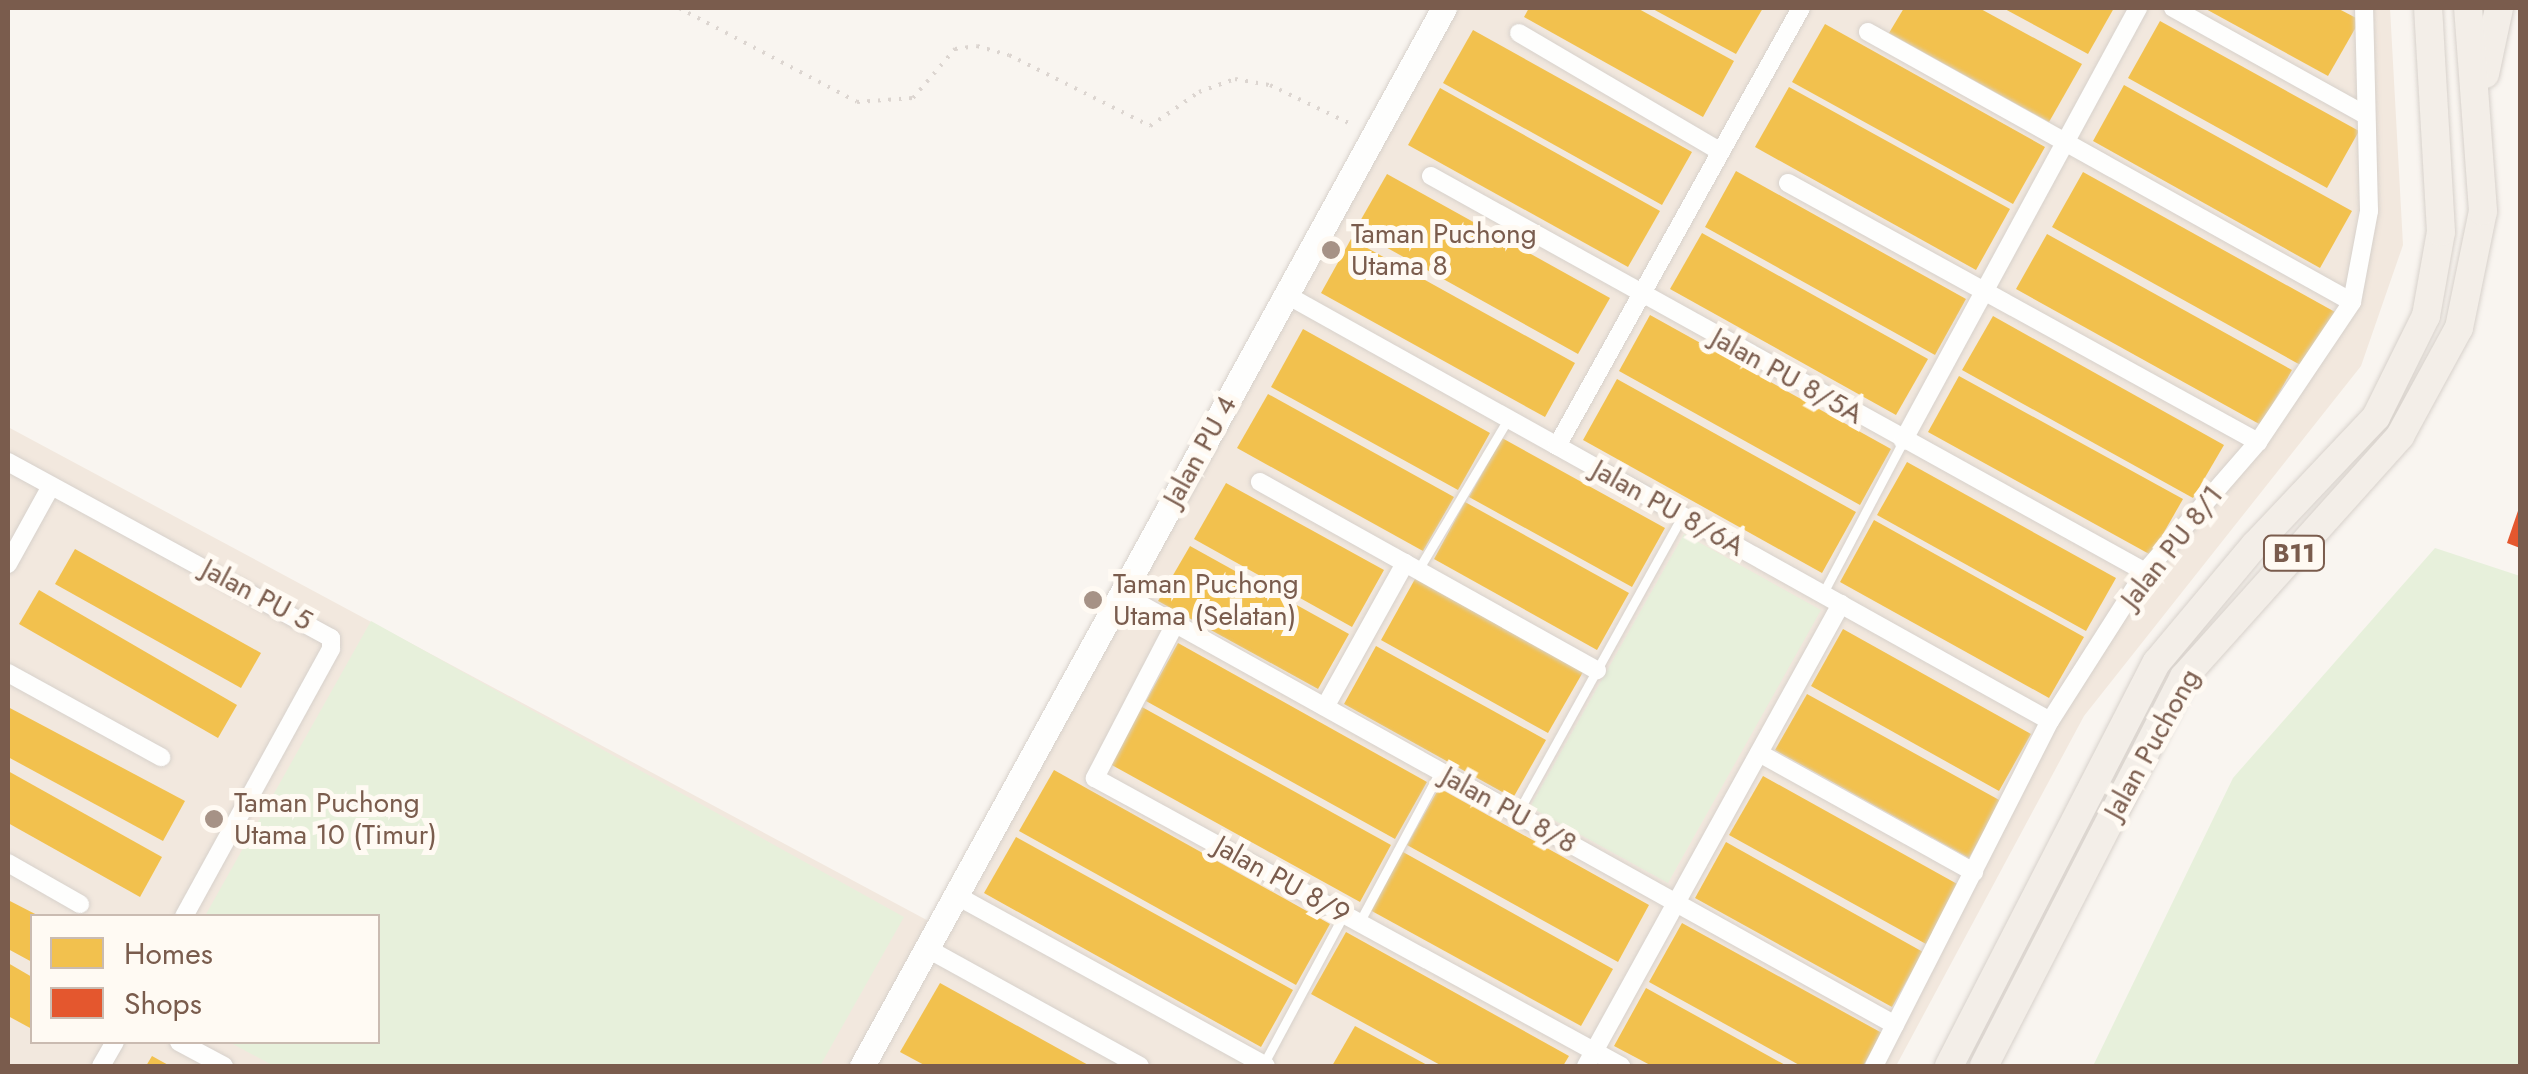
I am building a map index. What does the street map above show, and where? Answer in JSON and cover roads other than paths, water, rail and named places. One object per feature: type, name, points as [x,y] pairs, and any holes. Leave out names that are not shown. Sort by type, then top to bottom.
[{"type":"main road","name":"Jalan Puchong","points":[[1949,1066],[2158,662],[2255,544],[2376,417],[2426,316],[2441,232],[2428,8]]},
{"type":"main road","name":"Jalan Puchong","points":[[1984,1066],[2184,677],[2400,436],[2459,328],[2482,212],[2468,8]]},
{"type":"main road","points":[[2478,157],[2487,46],[2499,8]]},
{"type":"street","name":"Jalan PU 4","points":[[862,1066],[959,896],[1444,8]]},
{"type":"street","points":[[1556,446],[1801,8]]},
{"type":"street","points":[[1904,441],[2138,8]]},
{"type":"street","points":[[2173,8],[2365,115]]},
{"type":"street","name":"Jalan PU 8/1","points":[[1874,1066],[2050,721],[2146,572],[2258,442],[2352,302],[2370,211],[2364,8]]},
{"type":"street","points":[[1868,32],[2068,140],[2352,302]]},
{"type":"street","points":[[1519,33],[1720,152]]},
{"type":"street","name":"Jalan PU 8/5A","points":[[1431,176],[2146,572]]},
{"type":"street","points":[[1788,183],[2258,442]]},
{"type":"street","name":"Jalan PU 8/6A","points":[[1286,294],[2050,721]]},
{"type":"street","name":"Jalan PU 5","points":[[8,462],[331,638],[331,648],[185,914]]},
{"type":"street","points":[[1260,482],[1597,670]]},
{"type":"street","points":[[8,564],[51,486]]},
{"type":"street","points":[[1325,707],[1411,566]]},
{"type":"street","name":"Jalan PU 8/8","points":[[1122,594],[1896,1025]]},
{"type":"street","points":[[1590,1059],[1841,604]]},
{"type":"street","name":"Jalan PU 8/9","points":[[1175,624],[1095,778],[1352,918],[1590,1059],[1620,1066]]},
{"type":"street","points":[[8,673],[161,757]]},
{"type":"street","points":[[1759,753],[1974,872]]},
{"type":"street","points":[[8,863],[80,904]]},
{"type":"street","points":[[959,896],[1264,1066]]},
{"type":"street","points":[[928,949],[1140,1066]]},
{"type":"street","points":[[102,1066],[114,1044]]},
{"type":"street","points":[[183,1044],[224,1066]]},
{"type":"lane","points":[[1411,566],[1508,419]]},
{"type":"lane","points":[[1823,594],[1904,441]]},
{"type":"lane","points":[[1517,814],[1682,516]]},
{"type":"lane","points":[[1264,1066],[1440,771]]},
{"type":"place","name":"Taman Puchong Utama 8","points":[[1331,250]]},
{"type":"place","name":"Taman Puchong Utama (Selatan)","points":[[1093,600]]},
{"type":"place","name":"Taman Puchong Utama 10 (Timur)","points":[[214,819]]}]
